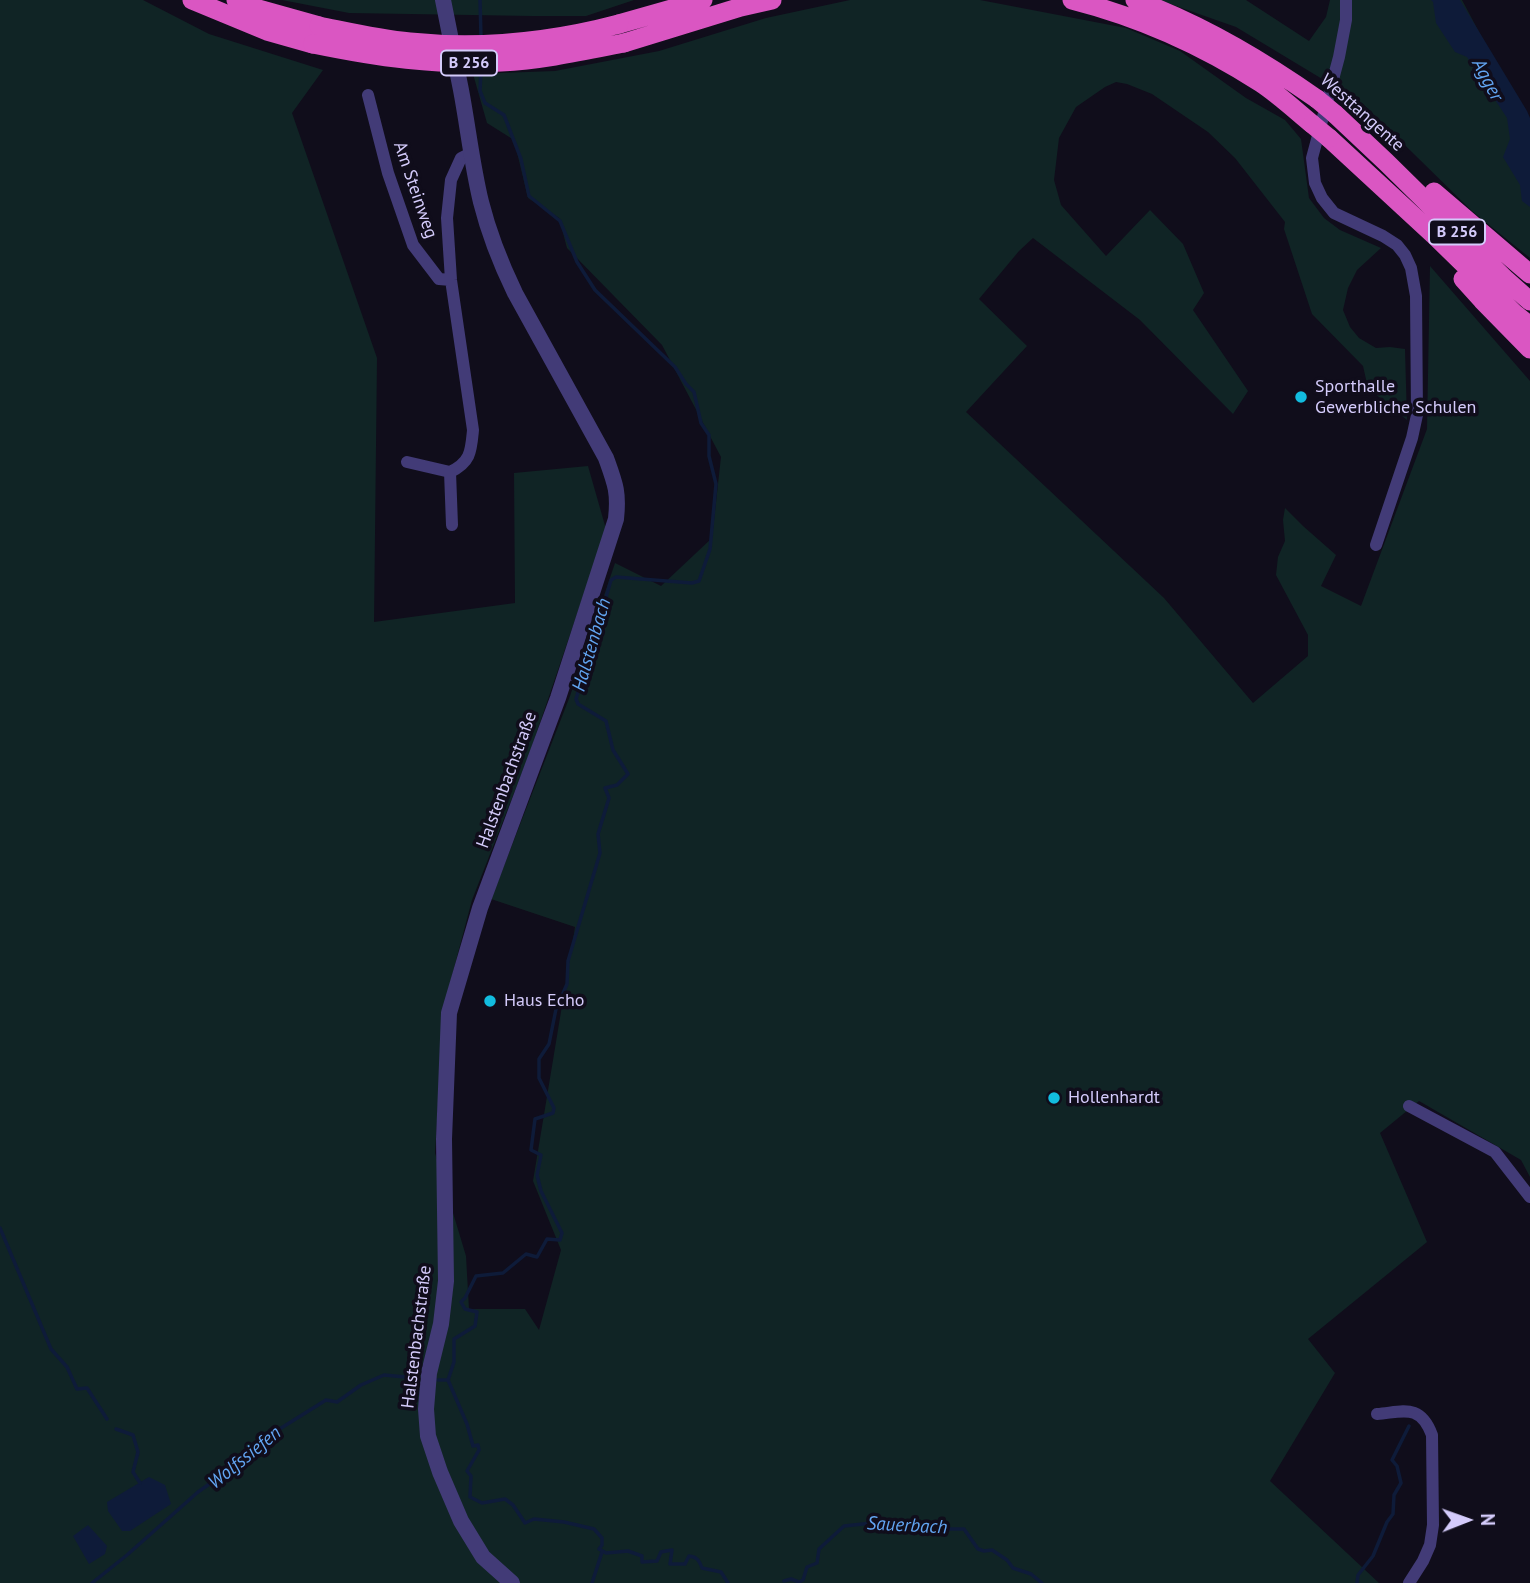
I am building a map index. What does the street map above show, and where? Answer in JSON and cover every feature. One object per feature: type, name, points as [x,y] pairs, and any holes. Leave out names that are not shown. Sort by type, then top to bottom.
[{"type":"highway","name":"B 256","points":[[192,0],[267,32],[316,35]]},
{"type":"highway","name":"B 256","points":[[236,0],[280,16],[360,54],[407,61],[453,63],[547,58],[621,33],[703,0]]},
{"type":"highway","name":"B 256","points":[[621,33],[772,0]]},
{"type":"highway","name":"B 256","points":[[1072,0],[1142,22],[1209,53],[1263,85],[1329,138],[1530,327]]},
{"type":"highway","name":"Westtangente","points":[[1135,0],[1175,15],[1220,37],[1268,65],[1317,99],[1530,301]]},
{"type":"highway","name":"B 256","points":[[1386,162],[1415,176],[1525,271]]},
{"type":"highway","name":"B 256","points":[[1434,235],[1445,258],[1530,349]]},
{"type":"street","name":"Halstenbachstraße","points":[[443,0],[489,232],[502,265],[536,332],[606,458],[618,499],[616,519],[558,698],[480,908],[449,1013],[444,1139],[446,1281],[441,1324],[429,1373],[426,1409],[428,1436],[461,1521],[483,1557],[512,1583]]},
{"type":"street","points":[[1346,0],[1346,20],[1339,57],[1312,158],[1315,183],[1322,198],[1334,213],[1397,245],[1411,268],[1416,296],[1417,415],[1412,438],[1376,545]]},
{"type":"street","name":"Am Steinweg","points":[[368,95],[388,173],[413,245],[439,279],[451,280]]},
{"type":"street","name":"Am Steinweg","points":[[450,472],[462,466],[471,451],[473,430],[451,280],[447,218],[451,180],[461,158],[471,152]]},
{"type":"street","points":[[407,462],[450,472],[452,525]]},
{"type":"street","points":[[1409,1106],[1495,1152],[1530,1197]]},
{"type":"street","points":[[1377,1414],[1399,1410],[1413,1412],[1427,1422],[1432,1435],[1433,1525],[1430,1545],[1409,1583]]},
{"type":"green space","points":[[0,0],[143,0],[209,34],[323,70],[292,113],[377,358],[374,622],[515,603],[514,473],[588,466],[606,529],[529,755],[472,900],[444,1006],[435,1153],[466,1256],[469,1309],[525,1309],[539,1330],[561,1250],[533,1181],[575,927],[491,899],[570,696],[615,563],[661,586],[712,538],[721,457],[662,345],[567,248],[559,218],[528,198],[514,140],[487,123],[473,74],[555,71],[659,51],[766,18],[850,0],[980,0],[1126,28],[1180,51],[1246,98],[1285,120],[1301,139],[1309,198],[1324,218],[1340,230],[1381,248],[1357,270],[1348,288],[1343,310],[1350,327],[1359,338],[1376,348],[1405,349],[1407,420],[1368,388],[1363,366],[1312,314],[1284,229],[1285,222],[1235,158],[1208,132],[1152,94],[1116,82],[1076,107],[1059,138],[1054,180],[1061,205],[1106,256],[1150,210],[1183,244],[1204,293],[1193,310],[1248,391],[1233,414],[1140,320],[1033,238],[979,299],[1027,346],[966,412],[1164,598],[1253,703],[1308,656],[1308,635],[1276,575],[1278,557],[1285,541],[1285,508],[1336,555],[1321,586],[1361,606],[1427,429],[1430,266],[1530,381],[1530,1177],[1521,1160],[1419,1101],[1380,1133],[1427,1242],[1308,1339],[1335,1373],[1270,1481],[1379,1583],[0,1583]]},
{"type":"green space","points":[[282,0],[634,0],[586,16],[532,16],[349,13]]},
{"type":"green space","points":[[1159,0],[1246,0],[1309,41],[1326,17],[1330,0],[1462,0],[1530,128],[1530,258],[1473,212],[1362,103],[1236,27]]},
{"type":"water","name":"Agger","points":[[1431,0],[1460,0],[1527,111],[1530,118],[1530,207],[1522,201],[1520,185],[1503,157],[1510,139],[1507,118],[1467,57],[1455,52],[1436,23]]},
{"type":"water","points":[[149,1477],[165,1485],[171,1504],[130,1531],[122,1531],[108,1511],[107,1502]]},
{"type":"water","points":[[88,1525],[107,1546],[105,1554],[89,1564],[73,1536]]},
{"type":"waterway","name":"Halstenbach","points":[[480,0],[481,37]]},
{"type":"waterway","name":"Halstenbach","points":[[448,1380],[454,1362],[454,1339],[475,1326],[477,1312],[465,1309],[461,1302],[476,1276],[503,1273],[526,1254],[537,1257],[547,1239],[560,1240],[562,1233],[541,1191],[537,1175],[541,1155],[531,1150],[535,1119],[553,1113],[554,1108],[539,1078],[539,1059],[549,1044],[556,1009],[567,984],[568,961],[600,853],[598,834],[609,798],[605,788],[617,785],[628,774],[613,750],[606,721],[578,704],[576,699],[611,580],[616,577],[692,583],[699,581],[710,549],[716,484],[709,456],[709,435],[701,423],[694,392],[675,367],[595,290],[577,262],[560,221],[529,196],[521,159],[504,115],[485,103],[480,91],[481,69]]},
{"type":"waterway","points":[[0,1228],[51,1349],[67,1367],[77,1389],[87,1388],[107,1419]]},
{"type":"waterway","name":"Wolfssiefen","points":[[92,1583],[198,1492],[246,1458],[278,1430],[326,1400],[337,1402],[361,1385],[384,1375],[416,1378]]},
{"type":"waterway","name":"Wolfssiefen","points":[[438,1380],[448,1380]]},
{"type":"waterway","name":"Sauerbach","points":[[448,1380],[467,1424],[473,1446],[478,1445],[479,1450],[467,1471],[471,1476],[470,1497],[482,1503],[505,1499],[513,1505],[525,1523],[534,1519],[594,1529],[602,1538],[599,1549],[606,1553],[628,1551],[642,1556],[642,1562],[657,1561],[661,1552],[672,1550],[670,1564],[685,1564],[689,1556],[694,1557],[702,1568],[721,1572],[728,1583]]},
{"type":"waterway","points":[[1357,1583],[1358,1575],[1373,1556],[1393,1514],[1394,1495],[1401,1483],[1397,1466],[1392,1460],[1409,1426]]},
{"type":"waterway","points":[[116,1429],[133,1435],[138,1452],[133,1472],[140,1483]]},
{"type":"waterway","name":"Sauerbach","points":[[784,1581],[803,1580],[807,1567],[817,1563],[819,1549],[844,1526],[882,1522],[925,1524],[938,1529],[964,1529],[978,1549],[992,1550],[1007,1560],[1013,1568],[1031,1574],[1042,1583]]},
{"type":"waterway","points":[[592,1583],[602,1552]]},
{"type":"place","name":"Sporthalle Gewerbliche Schulen","points":[[1301,397]]},
{"type":"place","name":"Haus Echo","points":[[490,1001]]},
{"type":"place","name":"Hollenhardt","points":[[1054,1098]]}]
